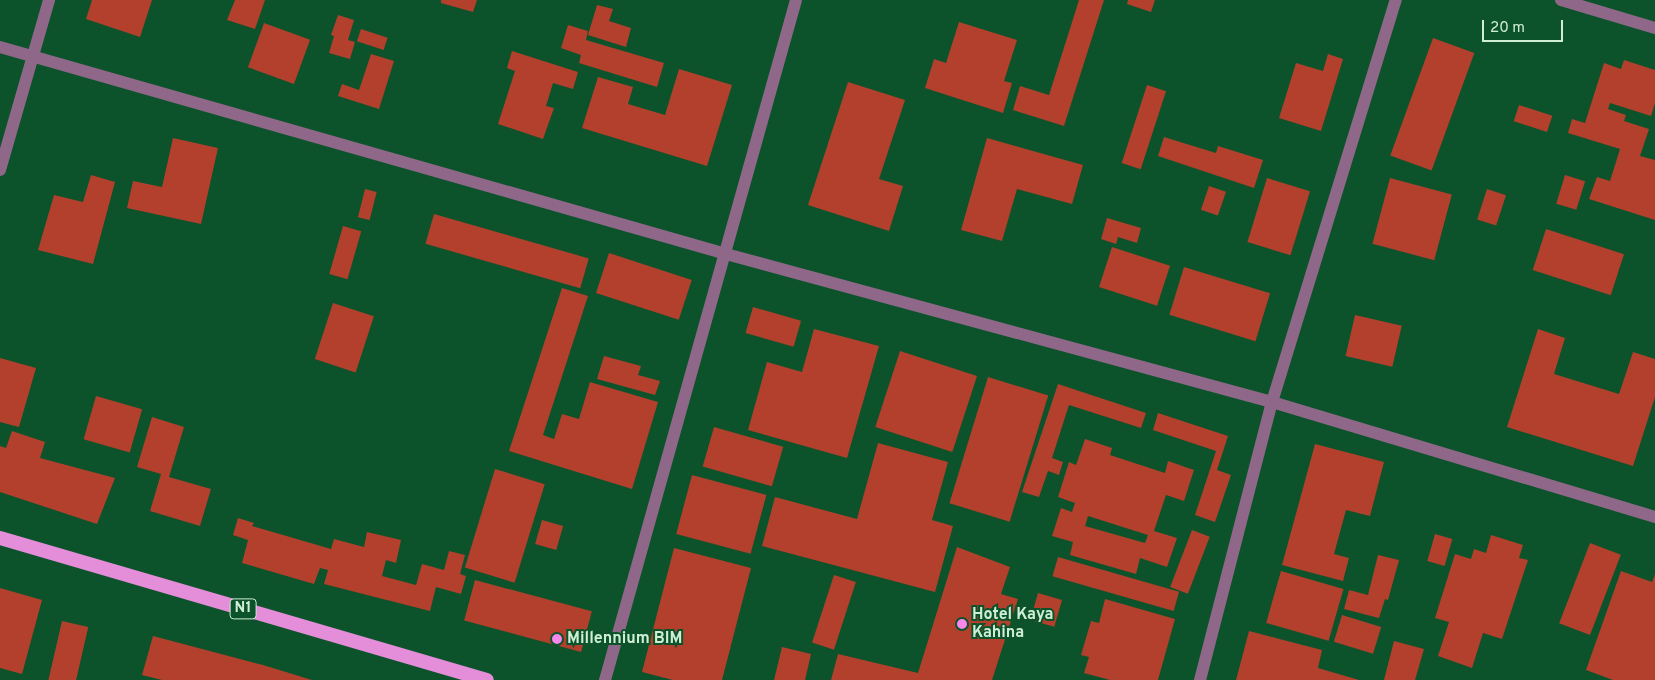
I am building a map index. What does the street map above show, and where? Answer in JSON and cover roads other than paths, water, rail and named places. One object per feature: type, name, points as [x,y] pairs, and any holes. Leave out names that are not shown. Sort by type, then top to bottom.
[{"type":"highway","name":"N1","points":[[0,538],[487,680]]},
{"type":"street","points":[[0,170],[49,0]]},
{"type":"street","points":[[605,680],[796,0]]},
{"type":"street","points":[[1200,680],[1272,402],[1396,0]]},
{"type":"street","points":[[1561,0],[1655,28]]},
{"type":"street","points":[[0,47],[726,254],[1272,402],[1655,517]]},
{"type":"place","name":"Hotel Kaya Kahina","points":[[962,624]]},
{"type":"place","name":"Millennium BIM","points":[[557,639]]}]
